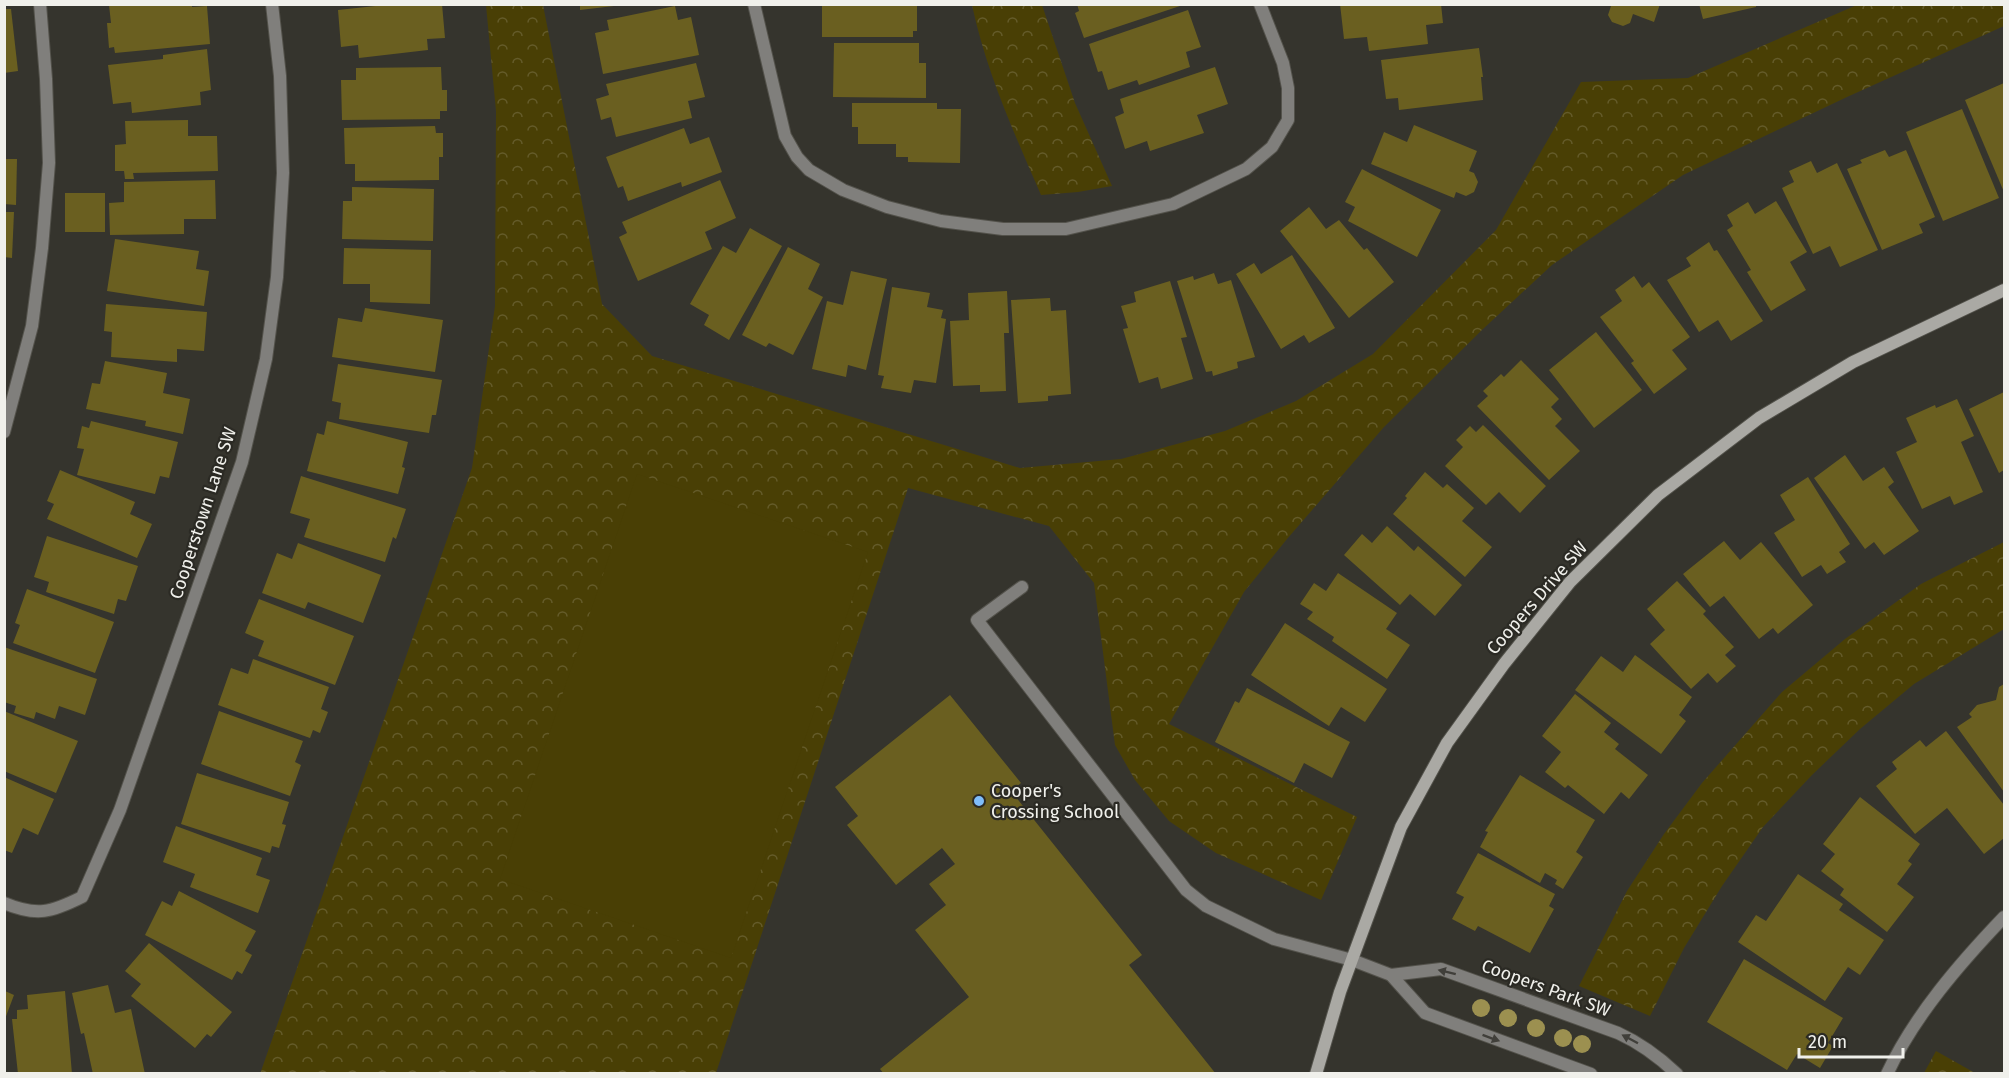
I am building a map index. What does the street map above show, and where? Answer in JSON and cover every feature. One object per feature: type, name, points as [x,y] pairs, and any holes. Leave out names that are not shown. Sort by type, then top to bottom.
[{"type":"street","points":[[4,432],[32,326],[44,216],[48,163],[46,79],[40,4]]},
{"type":"street","name":"Cooperstown Lane SW","points":[[4,903],[25,912],[57,910],[82,897],[120,810],[243,462],[266,359],[277,277],[283,173],[280,76],[272,4]]},
{"type":"street","points":[[754,4],[785,136],[797,157],[809,170],[843,190],[876,203],[941,221],[1003,229],[1066,229],[1173,204],[1246,169],[1272,147],[1288,120],[1288,88],[1283,63],[1260,4]]},
{"type":"street","name":"Coopers Drive SW","points":[[1316,1074],[1352,960],[1401,827],[1447,743],[1504,664],[1570,582],[1658,495],[1759,418],[1853,362],[2004,290]]},
{"type":"street","name":"Coopers Park SW","points":[[1022,586],[977,620],[1186,890],[1206,906],[1274,939],[1352,960],[1391,975],[1425,1013],[1591,1074]]},
{"type":"street","points":[[1887,1074],[1922,1016],[1967,956],[2004,917]]},
{"type":"street","name":"Coopers Park SW","points":[[1391,975],[1442,969],[1618,1033],[1650,1051],[1677,1074]]},
{"type":"green space","points":[[486,5],[543,5],[602,304],[652,356],[1020,468],[1121,459],[1225,431],[1296,401],[1373,354],[1496,230],[1581,82],[1688,78],[1857,5],[2004,5],[2004,26],[1683,175],[1552,265],[1483,329],[1384,427],[1244,592],[1169,724],[1357,817],[1321,900],[1216,853],[1169,821],[1135,780],[1115,745],[1094,583],[1049,526],[908,488],[716,1073],[260,1074],[472,468],[495,306],[496,111]]},
{"type":"green space","points":[[972,5],[1042,5],[1075,103],[1112,186],[1041,195],[993,78]]},
{"type":"green space","points":[[637,474],[868,552],[731,958],[500,879]]},
{"type":"green space","points":[[2004,542],[2004,629],[1914,684],[1860,729],[1763,827],[1722,886],[1684,948],[1650,1016],[1579,986],[1627,891],[1664,834],[1702,783],[1782,692],[1845,639],[1921,584]]},
{"type":"green space","points":[[1936,1051],[1975,1073],[1924,1073]]},
{"type":"building","points":[[394,4],[442,4],[445,38],[427,39],[428,50],[359,58],[358,45],[341,47],[338,10]]},
{"type":"building","points":[[580,4],[614,4],[614,6],[580,10]]},
{"type":"building","points":[[822,4],[917,4],[917,31],[913,31],[913,37],[822,37]]},
{"type":"building","points":[[1077,4],[1183,5],[1084,38],[1075,13],[1079,11]]},
{"type":"building","points":[[1340,4],[1441,4],[1443,23],[1426,25],[1428,44],[1369,51],[1367,37],[1344,39]]},
{"type":"building","points":[[1607,4],[1660,4],[1654,22],[1633,14],[1630,23],[1623,26],[1612,22],[1608,15],[1611,6]]},
{"type":"building","points":[[1699,4],[1756,4],[1756,7],[1703,19]]},
{"type":"building","points":[[109,5],[207,6],[210,44],[115,53],[114,47],[109,48],[107,23],[111,23]]},
{"type":"building","points":[[675,6],[678,20],[691,17],[699,55],[603,74],[595,33],[609,30],[607,20]]},
{"type":"building","points":[[4,9],[11,9],[18,71],[4,73]]},
{"type":"building","points":[[1188,10],[1201,47],[1186,52],[1190,67],[1139,85],[1137,80],[1108,90],[1102,71],[1098,72],[1089,44]]},
{"type":"building","points":[[834,43],[919,43],[919,63],[926,63],[926,98],[833,97]]},
{"type":"building","points":[[1479,48],[1483,100],[1399,110],[1398,98],[1386,99],[1381,60]]},
{"type":"building","points":[[207,49],[211,90],[200,92],[201,105],[132,113],[131,102],[113,104],[108,65],[163,59],[163,55]]},
{"type":"building","points":[[696,63],[705,97],[688,101],[692,118],[616,137],[611,117],[601,120],[596,99],[609,95],[606,84]]},
{"type":"building","points":[[441,67],[442,90],[447,90],[447,111],[440,111],[440,119],[342,120],[341,80],[356,80],[356,68]]},
{"type":"building","points":[[1215,67],[1228,104],[1197,115],[1204,133],[1150,151],[1147,141],[1125,149],[1115,117],[1124,113],[1120,99]]},
{"type":"building","points":[[2004,83],[2004,192],[1965,100]]},
{"type":"building","points":[[852,103],[937,103],[937,109],[961,109],[960,163],[908,162],[908,157],[896,157],[896,144],[858,144],[858,127],[852,127]]},
{"type":"building","points":[[1962,109],[1999,198],[1943,221],[1906,132]]},
{"type":"building","points":[[188,120],[188,136],[217,136],[218,171],[133,173],[134,179],[125,179],[124,171],[115,171],[115,145],[126,144],[125,121]]},
{"type":"building","points":[[1414,125],[1477,151],[1469,171],[1474,173],[1478,182],[1474,192],[1466,196],[1456,192],[1454,198],[1371,164],[1384,132],[1407,142]]},
{"type":"building","points":[[435,126],[436,133],[443,133],[443,157],[439,157],[439,180],[355,181],[355,164],[345,164],[344,128]]},
{"type":"building","points":[[684,128],[690,144],[709,137],[722,172],[682,187],[681,182],[628,201],[623,186],[618,188],[606,157]]},
{"type":"building","points":[[1885,150],[1889,157],[1906,150],[1935,217],[1919,224],[1923,233],[1882,250],[1847,169],[1862,163],[1860,160]]},
{"type":"building","points":[[4,159],[17,159],[16,205],[4,204]]},
{"type":"building","points":[[1811,161],[1817,173],[1837,163],[1878,250],[1840,267],[1830,246],[1813,254],[1782,188],[1794,182],[1789,171]]},
{"type":"building","points":[[1362,169],[1441,210],[1417,257],[1348,221],[1355,207],[1345,202]]},
{"type":"building","points":[[215,180],[216,219],[184,219],[184,234],[110,235],[109,203],[124,202],[124,182]]},
{"type":"building","points":[[720,180],[736,218],[705,232],[712,249],[638,281],[619,237],[627,233],[622,222]]},
{"type":"building","points":[[352,187],[434,189],[433,241],[342,239],[343,201],[352,201]]},
{"type":"building","points":[[65,193],[105,193],[105,232],[65,232]]},
{"type":"building","points":[[1776,201],[1807,252],[1790,262],[1806,290],[1771,311],[1747,272],[1751,270],[1727,230],[1733,226],[1727,215],[1748,202],[1755,214]]},
{"type":"building","points":[[1309,207],[1326,229],[1339,220],[1364,250],[1367,248],[1394,282],[1349,318],[1280,231]]},
{"type":"building","points":[[4,212],[14,212],[12,258],[4,257]]},
{"type":"building","points":[[750,228],[782,246],[729,340],[704,325],[709,315],[690,304],[723,246],[736,253]]},
{"type":"building","points":[[115,239],[199,251],[196,269],[209,271],[204,306],[107,291]]},
{"type":"building","points":[[1709,242],[1714,251],[1717,250],[1763,321],[1731,341],[1718,320],[1699,332],[1667,280],[1691,266],[1686,258]]},
{"type":"building","points":[[788,247],[820,264],[808,289],[823,297],[793,355],[769,343],[766,347],[742,335]]},
{"type":"building","points":[[344,248],[431,250],[430,304],[370,302],[370,284],[343,284]]},
{"type":"building","points":[[1292,255],[1335,328],[1309,343],[1304,335],[1281,349],[1236,274],[1254,263],[1261,274]]},
{"type":"building","points":[[851,271],[887,279],[866,370],[848,365],[846,377],[812,369],[827,301],[843,305]]},
{"type":"building","points":[[1214,273],[1218,284],[1231,280],[1255,357],[1237,362],[1238,368],[1213,376],[1212,371],[1206,372],[1177,281],[1193,276],[1194,280]]},
{"type":"building","points":[[1634,276],[1642,288],[1649,282],[1690,337],[1672,350],[1687,369],[1654,394],[1631,363],[1634,361],[1600,317],[1622,301],[1615,290]]},
{"type":"building","points":[[1170,281],[1187,337],[1181,338],[1193,379],[1161,389],[1158,377],[1139,383],[1123,329],[1128,328],[1121,306],[1136,302],[1134,292]]},
{"type":"building","points":[[892,287],[930,293],[927,307],[943,310],[941,318],[946,319],[936,383],[914,380],[911,393],[881,388],[884,376],[878,375]]},
{"type":"building","points":[[1007,291],[1009,333],[1004,333],[1006,391],[980,392],[980,385],[953,386],[950,321],[969,320],[968,293]]},
{"type":"building","points":[[1050,298],[1051,311],[1066,310],[1071,394],[1048,396],[1048,401],[1018,403],[1011,300]]},
{"type":"building","points":[[106,304],[207,312],[204,351],[177,349],[177,362],[111,357],[112,332],[104,331]]},
{"type":"building","points":[[365,308],[443,320],[435,372],[332,357],[338,318],[362,322]]},
{"type":"building","points":[[1596,332],[1642,390],[1594,428],[1549,370]]},
{"type":"building","points":[[1521,360],[1559,399],[1551,407],[1562,419],[1555,426],[1580,451],[1549,480],[1477,406],[1488,396],[1483,391],[1501,374],[1504,377]]},
{"type":"building","points":[[105,361],[167,373],[163,393],[190,399],[183,434],[145,426],[146,421],[86,409],[92,383],[100,384]]},
{"type":"building","points":[[338,364],[442,380],[436,415],[432,415],[429,433],[339,419],[341,403],[332,401]]},
{"type":"building","points":[[2004,392],[2004,470],[1999,473],[1969,409]]},
{"type":"building","points":[[1957,399],[1974,436],[1961,442],[1983,492],[1954,505],[1950,496],[1922,509],[1896,452],[1917,442],[1906,418],[1935,405],[1936,408]]},
{"type":"building","points":[[91,421],[178,442],[169,478],[160,476],[155,494],[77,475],[84,449],[77,448],[82,426],[89,428]]},
{"type":"building","points":[[327,421],[408,442],[402,467],[405,468],[398,494],[307,471],[317,433],[324,435]]},
{"type":"building","points":[[1483,425],[1546,486],[1520,513],[1499,492],[1486,505],[1445,466],[1463,447],[1456,440],[1470,426],[1476,432]]},
{"type":"building","points":[[1845,455],[1863,481],[1884,467],[1894,482],[1888,487],[1919,531],[1884,555],[1874,542],[1865,549],[1814,478]]},
{"type":"building","points":[[60,470],[135,502],[130,514],[152,524],[137,558],[47,519],[54,504],[47,501]]},
{"type":"building","points":[[1425,472],[1443,488],[1447,484],[1474,508],[1462,521],[1492,547],[1465,577],[1393,514]]},
{"type":"building","points":[[301,476],[406,509],[385,562],[304,537],[310,519],[290,513]]},
{"type":"building","points":[[1808,477],[1850,544],[1839,552],[1846,562],[1827,574],[1821,565],[1802,577],[1774,533],[1795,520],[1780,495]]},
{"type":"building","points":[[1387,526],[1414,551],[1418,546],[1462,585],[1435,616],[1410,594],[1400,605],[1344,555],[1362,534],[1372,543]]},
{"type":"building","points":[[47,536],[138,566],[126,601],[118,599],[114,614],[46,592],[49,582],[34,577]]},
{"type":"building","points":[[1724,541],[1740,560],[1761,542],[1813,605],[1778,634],[1773,628],[1759,639],[1724,596],[1710,607],[1683,574]]},
{"type":"building","points":[[298,543],[381,575],[363,623],[308,602],[305,609],[262,593],[277,553],[292,559]]},
{"type":"building","points":[[1338,573],[1397,613],[1386,629],[1410,645],[1387,679],[1332,641],[1334,637],[1307,619],[1313,612],[1300,604],[1314,583],[1326,591]]},
{"type":"building","points":[[1677,581],[1706,611],[1703,614],[1734,647],[1725,655],[1736,666],[1717,683],[1708,673],[1691,689],[1650,644],[1665,630],[1647,609]]},
{"type":"building","points":[[27,589],[114,622],[95,673],[13,643],[20,625],[15,623]]},
{"type":"building","points":[[259,599],[354,636],[335,685],[258,656],[264,641],[245,633]]},
{"type":"building","points":[[1285,623],[1387,689],[1365,722],[1341,707],[1329,726],[1251,675]]},
{"type":"building","points":[[4,647],[97,679],[85,715],[59,706],[55,719],[36,712],[34,719],[14,713],[16,706],[4,702]]},
{"type":"building","points":[[1635,655],[1692,697],[1679,715],[1686,721],[1661,754],[1575,690],[1601,656],[1623,672]]},
{"type":"building","points":[[253,659],[329,687],[321,709],[328,712],[320,733],[313,730],[310,738],[218,705],[231,668],[248,674]]},
{"type":"building","points":[[2004,684],[2004,792],[1957,727],[1972,717],[1969,714],[1977,705],[1996,700],[1999,687]]},
{"type":"building","points":[[1247,688],[1350,742],[1332,778],[1304,763],[1294,783],[1215,742],[1235,701],[1239,703]]},
{"type":"building","points":[[1575,694],[1611,723],[1604,732],[1619,744],[1615,749],[1648,775],[1629,799],[1621,792],[1604,814],[1568,785],[1565,788],[1545,772],[1561,752],[1542,736]]},
{"type":"building","points":[[950,695],[1021,783],[1011,791],[1142,955],[1129,965],[1216,1074],[884,1074],[880,1069],[969,997],[915,930],[946,905],[929,884],[955,864],[942,848],[896,885],[847,825],[858,816],[835,787]]},
{"type":"building","points":[[4,711],[78,741],[56,793],[4,771]]},
{"type":"building","points":[[219,711],[303,741],[295,762],[301,765],[290,796],[201,764]]},
{"type":"building","points":[[1946,731],[2004,805],[2004,838],[1984,854],[1947,808],[1915,834],[1876,786],[1897,769],[1892,762],[1920,740],[1926,747]]},
{"type":"building","points":[[197,773],[289,802],[282,824],[286,825],[279,848],[272,846],[270,853],[181,824]]},
{"type":"building","points":[[1520,775],[1595,820],[1576,852],[1583,857],[1563,889],[1555,884],[1557,880],[1545,873],[1540,883],[1480,847],[1488,832],[1485,831]]},
{"type":"building","points":[[4,777],[54,799],[38,835],[23,828],[12,853],[4,850]]},
{"type":"building","points":[[1860,797],[1920,844],[1908,861],[1912,864],[1897,884],[1914,897],[1887,932],[1840,895],[1844,889],[1821,871],[1835,854],[1823,844]]},
{"type":"building","points":[[176,826],[262,858],[256,875],[270,880],[258,913],[190,887],[195,874],[163,862]]},
{"type":"building","points":[[1478,853],[1555,894],[1549,906],[1554,909],[1530,953],[1478,926],[1475,931],[1452,919],[1464,897],[1456,893]]},
{"type":"building","points":[[1798,874],[1843,904],[1839,910],[1884,940],[1860,975],[1848,967],[1825,1001],[1738,942],[1756,915],[1766,921]]},
{"type":"building","points":[[179,891],[256,931],[245,951],[252,955],[242,974],[237,971],[232,980],[145,935],[162,901],[172,906]]},
{"type":"building","points":[[149,943],[232,1012],[211,1037],[207,1034],[195,1048],[131,996],[141,984],[125,971]]},
{"type":"building","points":[[1744,959],[1843,1018],[1828,1043],[1833,1046],[1820,1068],[1797,1054],[1787,1070],[1707,1022]]},
{"type":"building","points":[[108,985],[115,1013],[131,1009],[145,1074],[93,1074],[72,993]]},
{"type":"building","points":[[5,991],[14,995],[5,1019]]},
{"type":"building","points":[[65,991],[72,1074],[18,1074],[12,1019],[17,1019],[17,1010],[28,1009],[27,995]]},
{"type":"place","name":"Cooper's Crossing School","points":[[979,801]]}]
